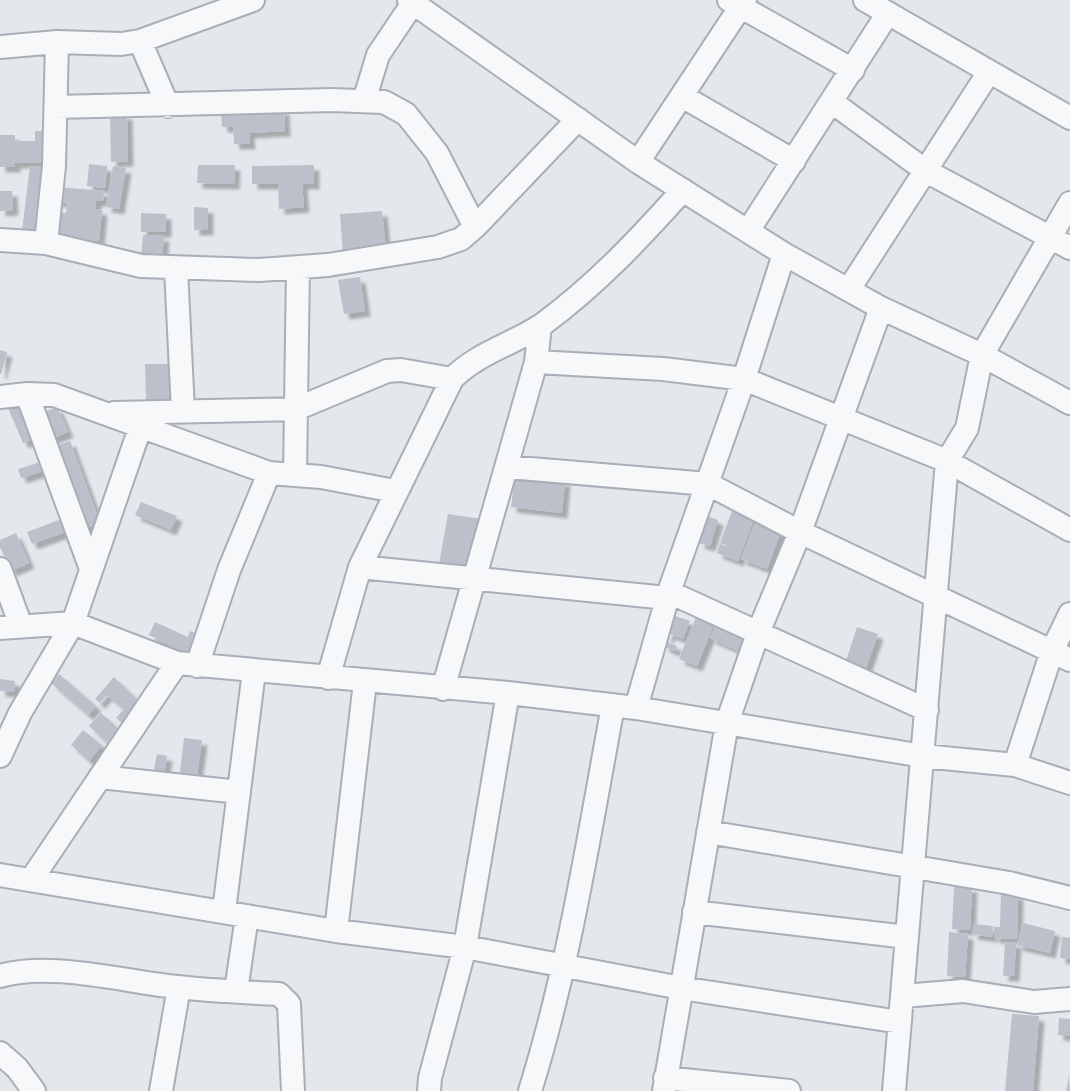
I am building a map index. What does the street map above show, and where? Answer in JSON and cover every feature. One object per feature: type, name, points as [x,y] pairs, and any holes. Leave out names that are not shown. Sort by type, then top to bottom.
[{"type":"street","points":[[0,47],[57,42],[121,44],[140,41],[253,0]]},
{"type":"street","points":[[865,0],[1070,117]]},
{"type":"street","points":[[364,101],[378,55],[412,1],[638,162],[784,254],[881,308],[982,356],[1070,403]]},
{"type":"street","points":[[638,162],[682,96],[739,2],[853,70]]},
{"type":"street","points":[[748,231],[888,13]]},
{"type":"street","points":[[140,41],[168,106]]},
{"type":"street","points":[[46,243],[54,166],[57,42]]},
{"type":"street","points":[[849,289],[989,72]]},
{"type":"street","points":[[682,96],[794,161]]},
{"type":"street","points":[[56,107],[168,106],[331,100],[384,102],[406,114],[437,153],[475,227]]},
{"type":"street","points":[[832,102],[926,171],[1060,242]]},
{"type":"street","points":[[2,246],[46,243],[141,266],[176,269],[298,268],[438,248],[461,238],[475,227],[578,119]]},
{"type":"street","points":[[328,678],[360,567],[395,490],[452,379],[471,363],[540,326],[592,286],[615,265],[683,190]]},
{"type":"street","points":[[894,1091],[946,461],[967,428],[982,356],[1060,242],[1070,203]]},
{"type":"street","points":[[636,708],[668,595],[744,379],[784,254]]},
{"type":"street","points":[[295,474],[298,268]]},
{"type":"street","points":[[176,269],[183,411]]},
{"type":"street","points":[[789,1091],[665,1085],[727,723],[758,633],[800,532],[881,308]]},
{"type":"street","points":[[443,689],[536,362],[540,326]]},
{"type":"street","points":[[536,362],[663,369],[744,379],[946,461],[1070,530]]},
{"type":"street","points":[[100,413],[296,409],[387,371],[401,370],[452,379]]},
{"type":"street","points":[[0,397],[27,394],[54,395],[269,473],[295,474],[395,490]]},
{"type":"street","points":[[27,394],[92,569]]},
{"type":"street","points":[[0,756],[24,705],[73,623],[140,428]]},
{"type":"street","points":[[507,467],[708,484],[800,532],[1061,656]]},
{"type":"street","points":[[31,880],[100,777],[187,664],[269,473]]},
{"type":"street","points":[[360,567],[668,595],[927,710]]},
{"type":"street","points":[[0,569],[11,627],[73,623],[187,664],[365,682],[508,693],[636,708],[923,756],[1015,765],[1070,783]]},
{"type":"street","points":[[1015,765],[1061,656],[1070,614]]},
{"type":"street","points":[[224,911],[254,671]]},
{"type":"street","points":[[336,931],[365,682]]},
{"type":"street","points":[[429,1091],[430,1078],[465,947],[508,693]]},
{"type":"street","points":[[530,1091],[548,1034],[563,967],[613,706]]},
{"type":"street","points":[[100,777],[239,792]]},
{"type":"street","points":[[708,832],[1009,883],[1070,898]]},
{"type":"street","points":[[0,875],[336,931],[465,947],[681,988],[900,1022]]},
{"type":"street","points":[[694,912],[907,938]]},
{"type":"street","points":[[236,991],[247,916]]},
{"type":"street","points":[[0,976],[22,971],[47,971],[179,987],[279,994],[289,1004],[293,1091]]},
{"type":"street","points":[[161,1091],[179,987]]},
{"type":"street","points":[[903,996],[963,991],[1034,1002],[1070,999]]},
{"type":"street","points":[[0,1053],[17,1068],[34,1091]]},
{"type":"building","points":[[284,109],[285,131],[249,133],[250,144],[234,144],[233,127],[222,127],[221,113]]},
{"type":"building","points":[[127,114],[128,161],[111,162],[110,115]]},
{"type":"building","points":[[35,131],[53,131],[54,162],[15,163],[15,167],[0,167],[0,135],[15,135],[15,141],[35,141]]},
{"type":"building","points":[[89,164],[107,166],[105,188],[87,186]]},
{"type":"building","points":[[198,165],[235,165],[234,184],[197,183]]},
{"type":"building","points":[[314,165],[314,184],[302,184],[304,207],[279,209],[278,184],[252,184],[252,166]]},
{"type":"building","points":[[30,166],[53,169],[44,234],[22,231]]},
{"type":"building","points":[[113,166],[126,168],[119,209],[106,207]]},
{"type":"building","points":[[58,187],[104,191],[103,201],[96,201],[95,209],[102,210],[99,241],[53,237],[55,212],[66,213],[67,203],[56,201]]},
{"type":"building","points":[[0,191],[12,191],[13,210],[0,211]]},
{"type":"building","points":[[194,207],[208,208],[208,230],[194,230]]},
{"type":"building","points":[[382,211],[386,250],[343,254],[340,214]]},
{"type":"building","points":[[141,213],[166,214],[166,232],[141,232]]},
{"type":"building","points":[[143,235],[164,236],[162,259],[141,257]]},
{"type":"building","points":[[360,277],[365,311],[344,314],[338,280]]},
{"type":"building","points":[[0,350],[7,352],[1,374],[0,374]]},
{"type":"building","points":[[145,364],[168,364],[169,401],[146,401]]},
{"type":"building","points":[[21,395],[38,437],[23,443],[5,401]]},
{"type":"building","points":[[57,407],[68,432],[52,439],[42,413]]},
{"type":"building","points":[[70,441],[100,523],[81,530],[51,448]]},
{"type":"building","points":[[47,460],[50,469],[21,478],[18,469]]},
{"type":"building","points":[[515,475],[565,481],[562,513],[511,507]]},
{"type":"building","points":[[141,502],[177,516],[171,530],[135,515]]},
{"type":"building","points":[[734,506],[756,514],[738,561],[717,553],[720,544],[736,549],[720,543]]},
{"type":"building","points":[[448,514],[482,519],[474,569],[439,564]]},
{"type":"building","points":[[707,516],[718,520],[710,546],[699,543]]},
{"type":"building","points":[[67,517],[71,530],[32,544],[27,532]]},
{"type":"building","points":[[757,517],[783,526],[767,569],[741,559]]},
{"type":"building","points":[[16,533],[29,563],[11,571],[0,547],[0,540]]},
{"type":"building","points":[[698,612],[716,619],[697,666],[679,659]]},
{"type":"building","points":[[673,615],[690,621],[683,639],[670,634],[668,638],[665,637]]},
{"type":"building","points":[[155,622],[188,637],[190,631],[197,634],[191,655],[149,635]]},
{"type":"building","points":[[717,623],[748,637],[741,652],[710,638]]},
{"type":"building","points":[[857,627],[878,634],[865,671],[845,664]]},
{"type":"building","points":[[665,641],[677,646],[674,651],[663,646]]},
{"type":"building","points":[[59,674],[96,706],[88,715],[51,683]]},
{"type":"building","points":[[114,677],[147,709],[129,729],[116,718],[124,709],[107,695],[100,703],[95,699]]},
{"type":"building","points":[[0,679],[15,681],[14,692],[0,691]]},
{"type":"building","points":[[101,713],[129,738],[116,751],[89,726]]},
{"type":"building","points":[[83,730],[102,745],[89,761],[71,745]]},
{"type":"building","points":[[184,738],[202,740],[196,784],[179,781]]},
{"type":"building","points":[[157,754],[167,756],[163,782],[152,780]]},
{"type":"building","points":[[954,886],[972,887],[970,930],[952,929]]},
{"type":"building","points":[[1001,893],[1018,894],[1017,939],[994,938],[994,927],[1000,927]]},
{"type":"building","points":[[1023,923],[1055,931],[1050,953],[1017,945]]},
{"type":"building","points":[[974,924],[993,926],[992,937],[972,934]]},
{"type":"building","points":[[949,932],[968,934],[965,977],[947,976]]},
{"type":"building","points":[[1062,937],[1070,938],[1070,959],[1060,958]]},
{"type":"building","points":[[1005,942],[1016,942],[1014,976],[1003,976]]},
{"type":"building","points":[[1012,1014],[1039,1016],[1033,1091],[1005,1091]]},
{"type":"building","points":[[1059,1018],[1070,1019],[1070,1036],[1058,1035]]},
{"type":"building","points":[[1069,1076],[1070,1091],[1066,1091]]}]
